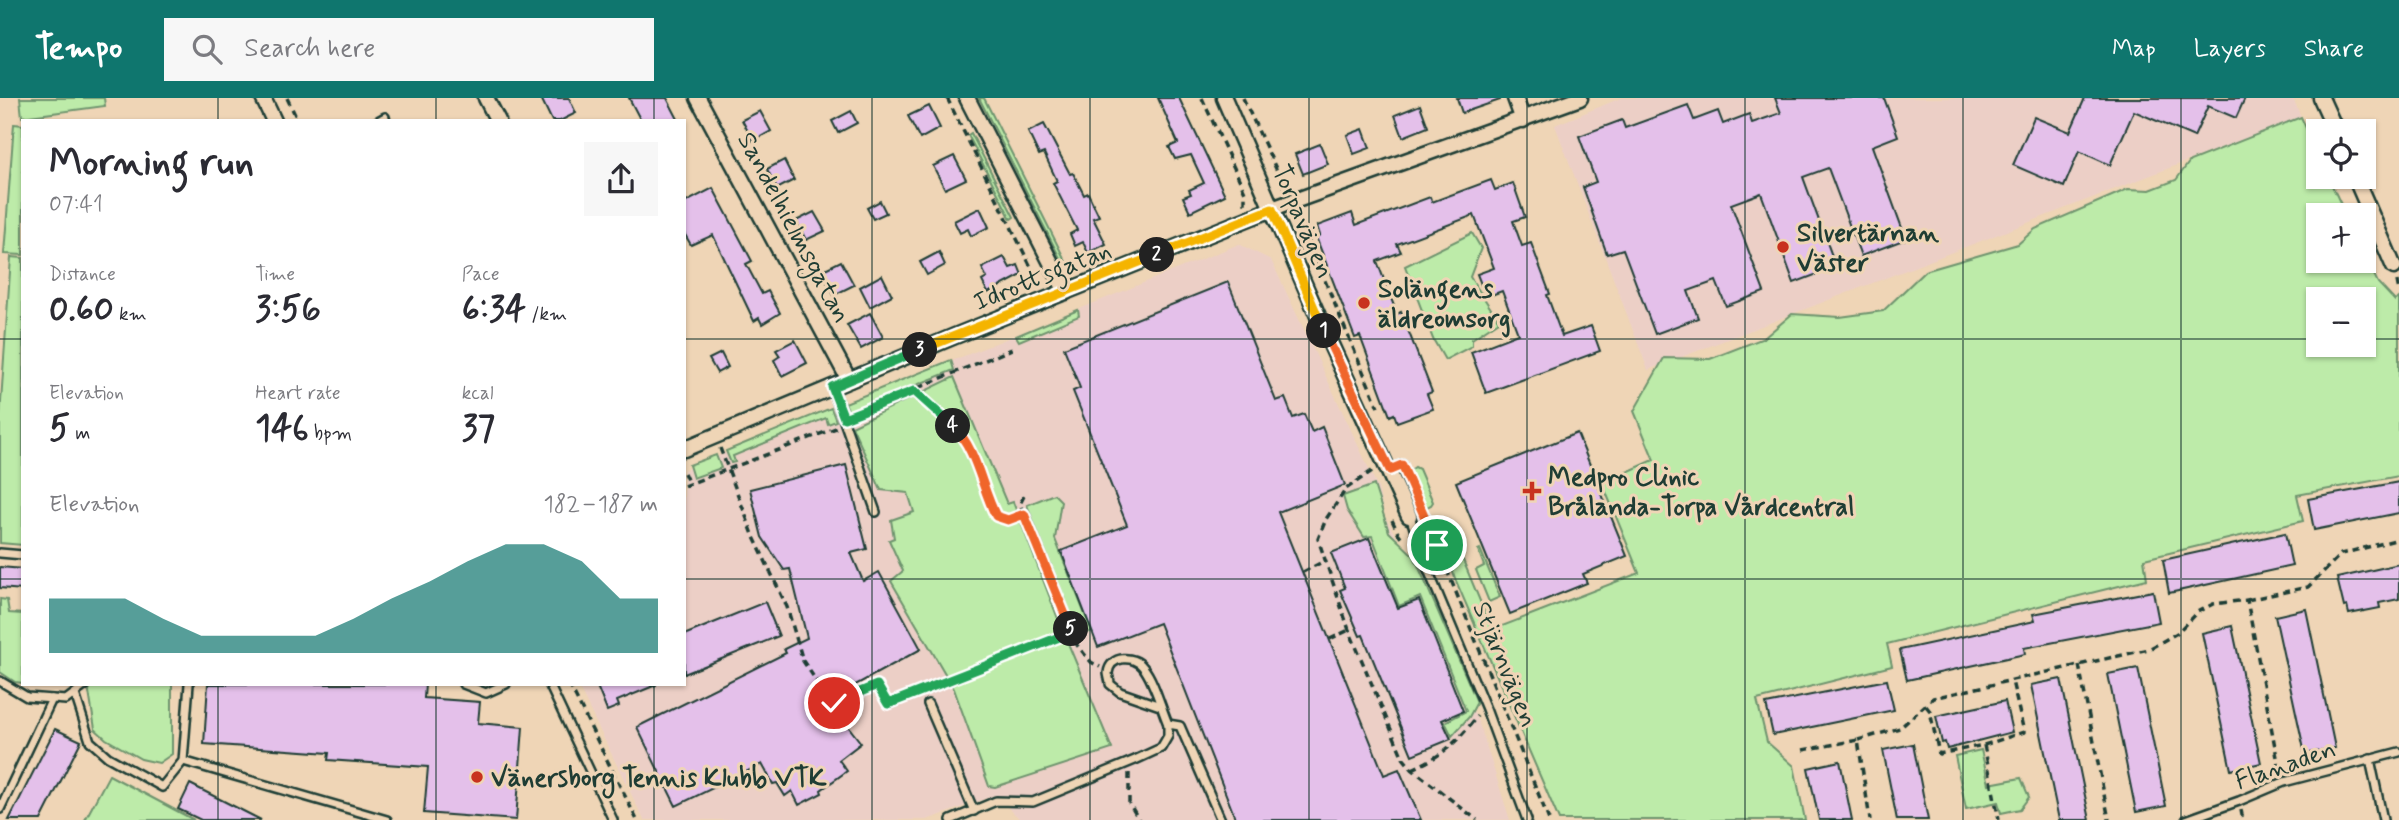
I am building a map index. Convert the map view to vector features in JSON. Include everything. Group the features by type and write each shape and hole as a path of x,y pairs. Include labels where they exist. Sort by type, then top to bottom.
{"street":[{"path":"262,98 273,119"},
{"path":"486,98 497,119"},
{"name":"Sandelhielmsgatan","path":"698,98 849,380"},
{"path":"967,98 1066,292"},
{"name":"Torpavägen","path":"1224,98 1321,323 1389,468 1416,513"},
{"path":"1515,98 1523,120"},
{"name":"Idrottsgatan","path":"686,448 1272,209 1580,98"},
{"path":"2321,98 2331,119"},
{"path":"2360,189 2394,267"}],"lane":[{"path":"832,387 876,512"},
{"path":"1416,513 1426,565 1486,709 1527,820"},
{"path":"0,553 21,555"},
{"path":"951,820 996,802 1033,802 1161,748 1168,736 1168,724 1143,666 1133,659 1124,658 1112,663 1108,671 1111,684 1120,692 1160,706"},
{"path":"0,681 27,697 66,700 85,686"},
{"path":"75,694 90,741 108,757 162,787 183,761 189,686"},
{"path":"468,686 486,693 502,686"},
{"path":"551,686 612,820"},
{"path":"0,809 52,699"},
{"path":"928,704 974,811"},
{"path":"1168,724 1180,726 1221,820"},
{"name":"Flanaden","path":"2186,820 2284,782 2399,752"},
{"path":"2370,759 2383,820"},
{"path":"183,761 387,820"}],"path":[{"path":"287,98 297,119"},
{"path":"947,98 1034,273 1031,296"},
{"path":"1202,98 1245,191 1245,204"},
{"path":"1243,98 1292,202 1381,415"},
{"path":"687,485 836,428 844,418 1012,349"},
{"path":"914,391 962,436 996,516 1008,520 1024,514"},
{"path":"720,448 754,537 787,607 803,661 830,701 840,701 877,685 888,704 1072,632"},
{"path":"1389,468 1346,489 1326,519 1318,539 1349,630 1403,758 1412,769 1477,820"},
{"path":"1024,496 1020,504 1077,645 1091,663 1108,671"},
{"name":"Stjärnvägen","path":"1416,513 1428,522 1549,820"},
{"path":"1803,750 1857,740 1900,728 1933,698 2149,649 2177,634 2197,612 2213,604 2308,587 2341,554 2399,540"},
{"path":"1303,572 1326,560"},
{"path":"2247,600 2279,772 2284,782"},
{"path":"1330,639 1349,630"},
{"path":"2079,665 2109,820"},
{"path":"1925,706 1930,711 1939,754 1984,745 2024,732 2012,681"},
{"path":"570,686 637,820"},
{"path":"1412,769 1430,762 1452,747 1486,709"},
{"path":"1857,740 1870,820"},
{"path":"1984,745 1999,820"},
{"path":"1126,764 1130,777 1129,803 1139,820"}],"shaded area":[{"name":"Silvertärnan Väster","path":"1621,98 2293,98 2301,117 1648,370 1555,125"},
{"path":"1239,244 1271,260 1315,353 1378,488 1384,515 1420,579 1482,732 1510,820 1021,820 995,795 927,820 644,820 578,686 686,686 686,469"}],"green space":[{"path":"20,98 104,98 105,106 22,117"},
{"path":"979,98 984,98 1067,264 1064,266"},
{"path":"2301,117 2306,128 2306,189 2334,189 2340,203 2306,203 2306,273 2373,273 2378,283 2395,301 2399,298 2399,476 2297,495 2303,521 2144,559 2147,579 1887,644 1892,666 1757,700 1767,742 1794,766 1805,820 1559,820 1456,581 1443,537 1447,534 1453,536 1492,630 1639,573 1601,480 1618,476 1654,460 1634,411 1664,358 1710,359 1764,338 1792,314 1840,317 1883,311 1925,271 2018,244 2035,229 2128,189 2150,190 2176,180 2190,161"},
{"path":"14,124 21,125 21,255 4,254"},
{"path":"971,133 1014,217 1011,219 968,135"},
{"path":"1472,233 1481,248 1470,277 1499,321 1472,339 1472,346 1445,360 1433,339 1405,266"},
{"path":"11,257 21,258 21,545 0,543 0,416"},
{"path":"1078,310 1079,316 1019,341 1016,336"},
{"path":"951,360 954,370 849,412 845,403"},
{"path":"954,377 1007,504 1013,502 1112,749 995,787 989,786 954,689 891,581 903,571 889,540 894,538 891,520 914,512 908,493 881,490 852,426"},
{"path":"831,408 836,421 828,424 826,418 733,456 735,462 731,463 726,451"},
{"path":"716,455 721,468 693,478 689,465"},
{"path":"1415,467 1419,469 1433,502 1425,508 1409,471"},
{"path":"1374,485 1389,532 1414,556 1477,702 1469,717 1452,736 1445,722 1466,711 1420,597 1399,606 1372,536 1364,537 1347,510 1343,496"},
{"path":"1054,494 1061,501 1055,539 1088,622 1111,624 1079,636 1027,505"},
{"path":"1480,549 1500,597 1489,602 1476,570 1484,566 1478,550"},
{"path":"0,599 7,600 9,613 21,614 21,683 0,672"},
{"path":"90,686 172,686 172,754 159,763 141,759 106,739 95,729"},
{"path":"1981,750 1989,784 2021,778 2029,797 2020,809 2001,813 1998,802 1966,809 1955,756"},
{"path":"109,775 194,820 85,820"}],"building":[{"path":"541,98 569,98 576,113 564,119 551,119"},
{"path":"629,98 667,98 678,119 640,119"},
{"path":"1158,98 1179,98 1225,195 1190,212 1183,197 1191,194 1189,190 1204,183 1191,155 1175,159 1169,147 1178,143"},
{"path":"1457,98 1500,98 1500,100 1462,113"},
{"path":"1775,98 1884,98 1898,136 1872,146 1906,239 1861,256 1828,168 1803,177 1836,267 1794,283 1761,193 1731,204 1764,292 1726,306 1716,281 1688,291 1698,318 1655,334 1623,249 1607,254 1583,187 1596,182 1579,136 1622,120 1625,128 1688,105 1694,120 1718,111 1723,124 1749,114 1752,123 1781,113"},
{"path":"2085,98 2245,98 2236,118 2208,106 2194,137 2134,111 2110,165 2079,151 2064,187 2013,165 2034,117 2070,132"},
{"path":"1420,105 1428,127 1403,137 1395,115"},
{"path":"929,106 940,128 920,139 908,116"},
{"path":"760,111 771,131 753,141 742,120"},
{"path":"851,111 857,123 838,133 832,121"},
{"path":"1044,124 1070,174 1073,173 1084,195 1088,193 1099,216 1093,218 1106,244 1088,253 1083,242 1075,246 1070,234 1077,230 1053,183 1057,181 1044,153 1039,155 1028,132"},
{"path":"1363,129 1370,148 1354,154 1347,135"},
{"path":"1320,144 1328,164 1303,174 1295,154"},
{"path":"954,156 966,179 945,189 933,166"},
{"path":"784,160 794,180 777,189 767,169"},
{"name":"Solängens äldreomsorg","path":"1491,180 1495,190 1513,183 1525,217 1513,221 1522,246 1531,243 1562,336 1591,326 1600,351 1486,393 1471,352 1518,334 1502,291 1486,297 1477,274 1494,268 1474,215 1397,244 1401,252 1377,261 1397,314 1401,312 1432,392 1427,394 1433,409 1397,422 1394,414 1390,416 1360,336 1355,338 1316,237 1320,235 1317,226 1352,213 1356,225 1430,197 1432,202"},
{"path":"713,188 752,261 746,264 762,294 768,291 780,313 762,324 759,318 754,321 713,235 691,245 686,236 686,202"},
{"path":"880,201 886,213 873,219 867,208"},
{"path":"980,208 989,227 971,236 968,229 960,233 954,221"},
{"path":"814,212 825,231 806,240 796,221"},
{"path":"939,252 945,265 927,275 920,262"},
{"path":"1004,257 1010,268 1018,265 1022,275 988,293 982,281 987,278 982,268"},
{"path":"841,261 854,285 834,295 821,271"},
{"path":"882,275 892,295 870,307 860,287"},
{"path":"1228,282 1276,401 1285,398 1293,418 1304,414 1312,432 1322,427 1345,485 1278,512 1384,775 1399,769 1421,820 1236,820 1159,623 1098,647 1061,551 1127,525 1073,391 1080,388 1064,348"},
{"path":"870,313 883,337 861,349 847,325"},
{"path":"795,340 807,363 782,376 774,360 780,356 776,350"},
{"path":"721,353 728,367 717,373 709,359"},
{"path":"1577,433 1627,556 1583,574 1587,583 1510,614 1456,482"},
{"path":"846,465 867,549 851,553 863,581 879,572 921,649 828,700 861,743 839,760 847,771 821,790 822,793 799,805 792,791 785,796 777,783 773,784 762,764 676,806 637,727 786,653 784,649 807,638 790,569 784,570 762,537 750,489"},
{"path":"2399,482 2399,513 2314,530 2308,499"},
{"path":"2285,533 2292,566 2169,593 2163,560"},
{"path":"1369,538 1398,608 1419,600 1463,711 1442,720 1451,739 1412,755 1363,635 1360,636 1340,590 1345,588 1331,553"},
{"path":"2399,564 2399,599 2379,603 2380,608 2349,614 2347,606 2344,607 2337,578"},
{"path":"0,567 21,569 21,590 0,588"},
{"path":"2153,591 2159,622 2024,648 2025,654 1907,680 1900,650 2035,621 2033,614"},
{"path":"765,602 779,636 686,673 686,634"},
{"path":"2306,609 2335,748 2305,754 2275,616"},
{"path":"2232,626 2261,763 2231,770 2202,633"},
{"path":"2138,668 2166,806 2136,812 2108,674"},
{"path":"2061,679 2090,820 2059,820 2031,685"},
{"path":"1887,680 1894,710 1773,735 1766,704"},
{"path":"208,686 425,686 424,698 480,702 478,723 523,727 516,820 424,813 428,767 328,760 329,753 204,744"},
{"path":"597,686 654,686 617,701 619,706 607,711"},
{"path":"2005,701 2012,732 1947,749 1945,742 1942,743 1936,716"},
{"path":"55,729 81,741 41,820 9,820"},
{"path":"1913,744 1928,820 1897,820 1883,750"},
{"path":"1840,761 1852,820 1819,820 1808,768"},
{"path":"190,784 261,820 201,820 178,809"}],"place":[{"name":"Silvertärnan Väster","path":"1783,247"},
{"name":"Solängens äldreomsorg","path":"1364,303"},
{"name":"Medpro Clinic Brålanda-Torpa Vårdcentral","path":"1532,491"},
{"name":"Vänersborg Tennis Klubb VTK","path":"477,777"}],"route":[{"path":"834,703 877,685 888,704 1072,632 1024,514 1008,520 996,516 970,451 955,428 914,391 844,418 832,387 1272,209 1321,323 1390,470 1402,465 1437,545"}]}
